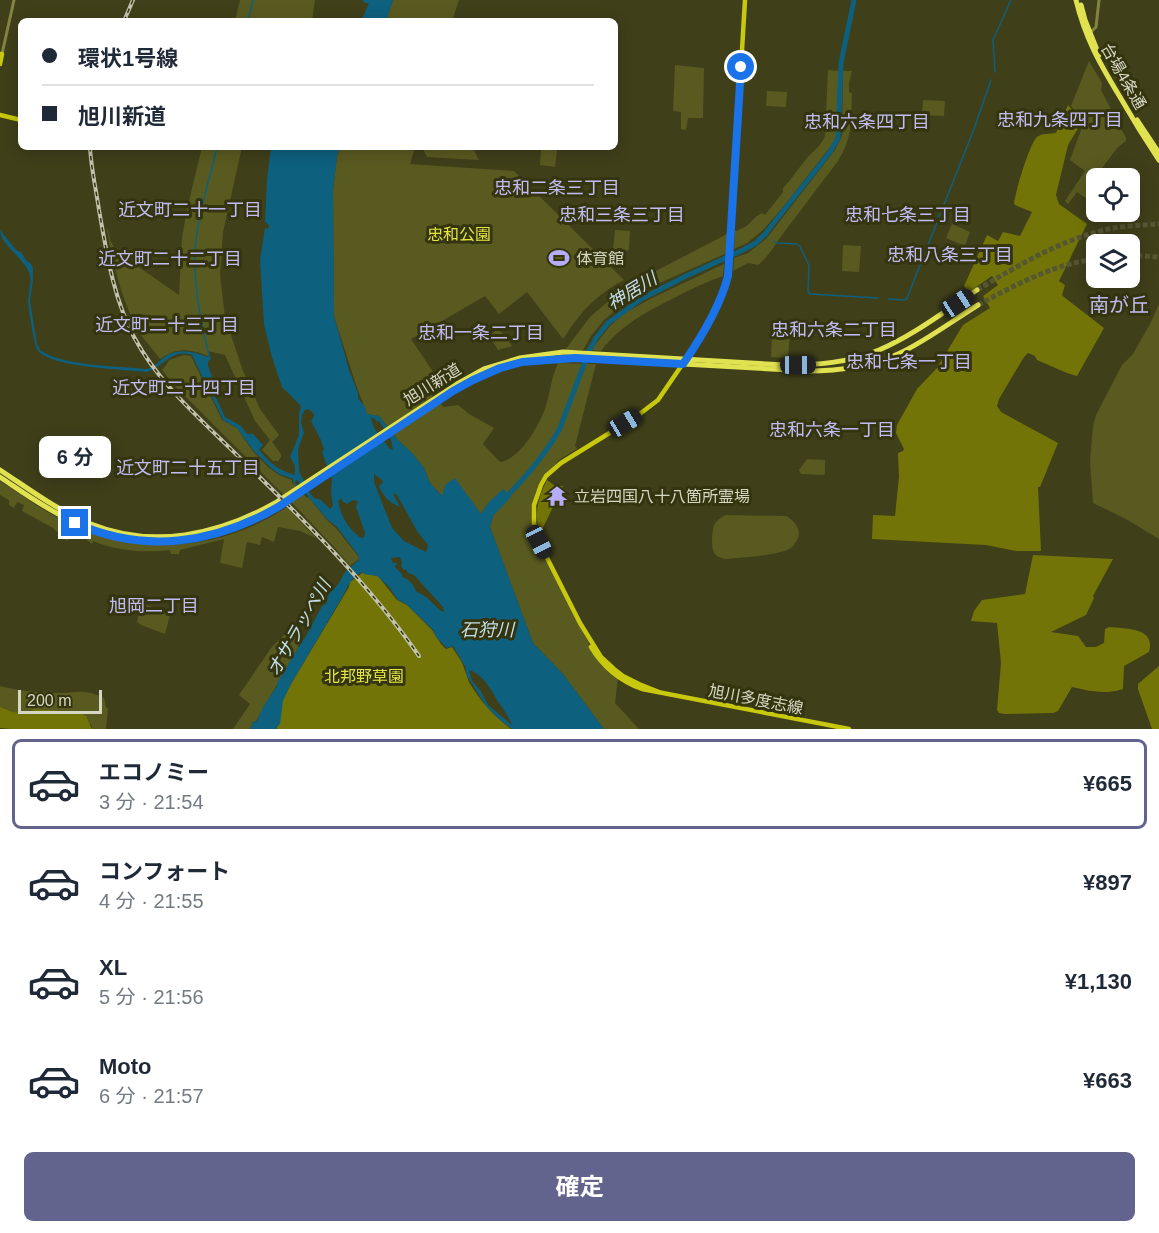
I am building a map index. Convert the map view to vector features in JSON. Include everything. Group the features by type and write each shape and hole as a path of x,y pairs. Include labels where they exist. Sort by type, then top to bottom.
{"highway":[{"name":"台場4条通","path":"1078,0 1101,66 1159,160"},
{"name":"台場4条通","path":"1088,33 1104,64 1159,153"},
{"name":"旭川新道","path":"0,477 64,518 86,528 139,541 159,542 199,538 249,523 470,376 499,363 542,354 784,365 832,363 878,351 901,340 977,290"},
{"name":"旭川新道","path":"684,361 807,371 865,365 885,359 914,345 978,305"},
{"name":"旭川新道","path":"0,470 72,516 113,531 139,536 184,536 214,530 277,505"}],"main road":[{"name":"旭川多度志線","path":"745,0 729,267 719,304 658,400 637,416 561,463 546,476 536,495 533,513 536,533 595,654 618,677 635,687 652,692 849,729"},
{"path":"0,64 1,54"},
{"path":"0,115 18,119"}],"street":[{"path":"1,54 14,0"},
{"path":"1088,33 1096,27 1099,0"}],"green space":[{"path":"240,0 315,0 312,18 236,18"},
{"path":"393,0 459,0 453,18 387,18"},
{"path":"1089,61 1102,83 1101,90 1126,141 1117,148 1102,168 1086,168 1086,198 1077,192 1068,204 1065,201 1085,171 1070,160 1084,122 1071,106"},
{"path":"675,65 704,68 703,118 688,118 686,130 681,129 681,112 673,111"},
{"path":"828,70 839,71 834,142 763,230 747,243 734,249 735,231 762,213 765,215 783,192 783,188 823,140"},
{"path":"843,71 852,71 849,92 852,93 850,128 843,152 765,258 758,265 748,263 733,271 734,258 748,253 766,239 835,150 842,136"},
{"path":"767,91 787,92 786,107 766,106"},
{"path":"923,100 945,101 944,116 922,115"},
{"path":"1068,105 1082,122 1068,145 1056,195 1059,204 1087,224 1059,281 1065,285 1062,295 1104,328 1077,376 1037,360 1035,356 1028,353 999,399 997,406 1001,412 1058,443 1040,487 1038,487 1041,551 1016,551 986,545 872,539 873,515 895,516 899,477 898,453 904,449 896,433 897,425 917,389 937,368 963,325 990,308 983,296 998,285 992,276 969,292 964,286 987,235 998,241 1003,232 1020,236 1032,212 1014,203 1027,158 1037,137 1056,133"},
{"path":"201,150 241,150 223,232 220,275 225,317 243,371 260,409 279,435 272,442 281,454 278,461 273,461 262,450 270,440 255,421 225,355 208,351 208,356 184,350 172,352 160,359 137,329 126,305 107,230 117,252 179,295 182,237"},
{"name":"忠和公園","path":"339,150 414,150 410,164 514,171 624,280 590,304 563,339 527,292 499,314 485,296 411,339 438,379 427,387 432,396 444,407 458,405 494,428 483,444 500,462 507,460 521,449 533,433 545,409 558,363 596,364 575,446 577,449 559,460 546,476 534,505 536,533 590,645 618,677 615,703 639,729 604,729 563,674 533,643 490,527 493,516 510,496 488,503 481,514 442,496 430,483 424,468 379,416 367,414 334,316 333,190"},
{"path":"474,150 479,160 427,157 424,151"},
{"path":"541,150 557,150 555,167 540,165"},
{"path":"952,224 970,232 965,246 946,238"},
{"path":"615,230 630,231 627,251 615,252 613,250"},
{"path":"727,234 727,253 637,293 604,320 583,350 565,350 590,317 625,287"},
{"path":"843,245 861,246 859,272 842,271"},
{"path":"724,264 723,276 693,288 645,314 617,333 601,351 591,350 610,326 625,313"},
{"path":"1159,304 1159,539 1093,503 1090,461 1096,415 1122,365 1133,354"},
{"path":"499,329 512,346 498,350 489,335"},
{"path":"772,331 790,332 788,358 771,357"},
{"path":"184,355 191,356 222,420 237,428 252,450 268,467 292,480 336,528 359,559 350,566 301,512 174,385 162,370 169,360"},
{"path":"807,459 825,460 825,474 801,474 799,470"},
{"path":"547,480 555,486 563,486 540,534 537,520 538,507"},
{"path":"0,481 63,520 91,532 120,540 148,544 205,541 233,534 287,507 316,538 300,531 278,527 274,542 262,537 260,545 247,542 242,568 220,563 224,539 180,550 179,554 171,554 170,550 121,549 93,541 92,544 76,531 67,541 53,528 22,511 24,505 17,502 14,508 9,505 9,500 0,495"},
{"path":"726,515 786,516 795,524 799,535 792,547 787,550 760,556 721,558 714,553 713,532 716,522"},
{"path":"1033,555 1113,559 1093,596 1086,615 1051,632 1078,636 1086,647 1096,647 1104,643 1105,629 1109,627 1131,629 1148,638 1149,652 1124,666 1123,689 1103,692 1072,687 1058,711 1053,713 999,713 997,710 1001,663 997,623 971,621 974,611 982,600 1025,594"},
{"name":"北邦野草園","path":"362,573 378,576 397,600 407,605 432,630 446,649 452,647 462,662 469,682 478,696 511,729 277,729 276,707 350,582"},
{"path":"141,604 171,611 165,634 137,622"},
{"path":"292,627 297,635 298,648 256,721 250,729 233,729 250,704 239,695 271,648"},
{"path":"1159,666 1159,729 1152,729 1138,684"},
{"path":"0,686 39,692 84,692 104,698 108,709 106,729 92,729 92,726 79,712 35,709 26,713 13,712 0,707"},
{"path":"0,707 13,712 26,713 35,709 79,712 86,716 92,729 0,728"}],"water":[{"path":"362,0 393,0 387,18 362,18 369,3"},
{"name":"石狩川","path":"271,150 339,150 333,190 334,316 358,398 367,414 379,416 397,439 412,453 424,468 430,483 442,496 445,485 455,478 481,514 488,503 503,489 511,497 493,516 490,527 533,643 563,674 604,729 512,729 486,706 467,676 465,666 453,646 447,648 436,637 433,630 406,604 398,600 377,576 362,572 349,584 291,684 283,701 280,724 275,729 250,729 253,722 257,721 322,606 326,604 329,594 345,572 359,560 358,555 337,527 309,498 298,481 296,480 295,483 298,485 296,486 293,479 271,468 253,450 237,428 223,420 192,355 173,356 147,372 65,363 40,353 35,345 28,302 30,275 4,241 0,230 33,268 30,301 40,350 49,355 76,362 146,369 153,367 167,355 173,353 190,352 208,357 209,355 211,358 208,366 212,376 211,387 225,417 241,426 247,434 253,434 263,445 259,450 271,462 295,475 295,466 290,457 299,435 301,406 282,387 264,325 260,260 265,228 268,229 269,225 265,222","holes":["309,409 314,414 311,421 324,449 322,452 332,479 333,506 330,509 309,492 299,471 298,449 304,433 301,422 305,410","371,417 379,421 391,440 393,450 378,434","374,474 382,480 379,486 385,496 400,507 394,493 397,495 417,531 428,545 426,552 404,541 392,528 374,482","341,498 347,504 353,500 358,501 356,507 365,533 364,537 361,538 356,534 343,517 338,501","400,557 404,570 414,575 443,607 444,612 402,577 395,567 397,563 393,563 391,558","469,670 479,675 487,684 512,725 488,705 472,681"]}],"waterway":[{"path":"249,18 253,0"},
{"name":"神居川","path":"505,498 535,465 560,428 589,351 608,323 641,299 756,243 830,152 838,138 841,63 854,0"},
{"path":"995,72 993,40 1011,0"},
{"path":"888,299 905,300 907,298 991,80"},
{"path":"209,355 199,305 195,255 200,214 216,150"},
{"path":"774,241 800,246 809,266 808,291 810,294 878,298"}],"tunnel":[{"path":"977,290 1025,262 1073,240 1108,229 1159,224"},
{"path":"1140,256 1159,257"},
{"path":"978,305 1050,270 1086,261"}],"railway":[{"path":"125,18 133,0"},
{"path":"90,150 105,243 121,306 134,337 156,372 358,578 419,656"}],"place":[{"name":"体育館","path":"559,258"},
{"name":"立岩四国八十八箇所霊場","path":"557,496"}],"district":[{"name":"忠和九条四丁目","path":"1060,120"},
{"name":"忠和六条四丁目","path":"867,122"},
{"name":"忠和二条三丁目","path":"557,188"},
{"name":"近文町二十一丁目","path":"190,210"},
{"name":"忠和三条三丁目","path":"622,215"},
{"name":"忠和七条三丁目","path":"908,215"},
{"name":"忠和八条三丁目","path":"950,255"},
{"name":"近文町二十二丁目","path":"170,259"},
{"name":"南が丘","path":"1119,305"},
{"name":"近文町二十三丁目","path":"167,325"},
{"name":"忠和六条二丁目","path":"834,330"},
{"name":"忠和一条二丁目","path":"481,333"},
{"name":"忠和七条一丁目","path":"909,362"},
{"name":"近文町二十四丁目","path":"184,388"},
{"name":"忠和六条一丁目","path":"832,430"},
{"name":"近文町二十五丁目","path":"188,468"},
{"name":"旭岡二丁目","path":"154,606"}],"route":[{"path":"75,523 107,534 139,541 177,541 216,534 249,523 278,507 453,391 500,368 522,362 575,358 683,364 714,314 728,276 741,67"}],"water label":[{"name":"オサラッペ川","path":"299,628"}]}
